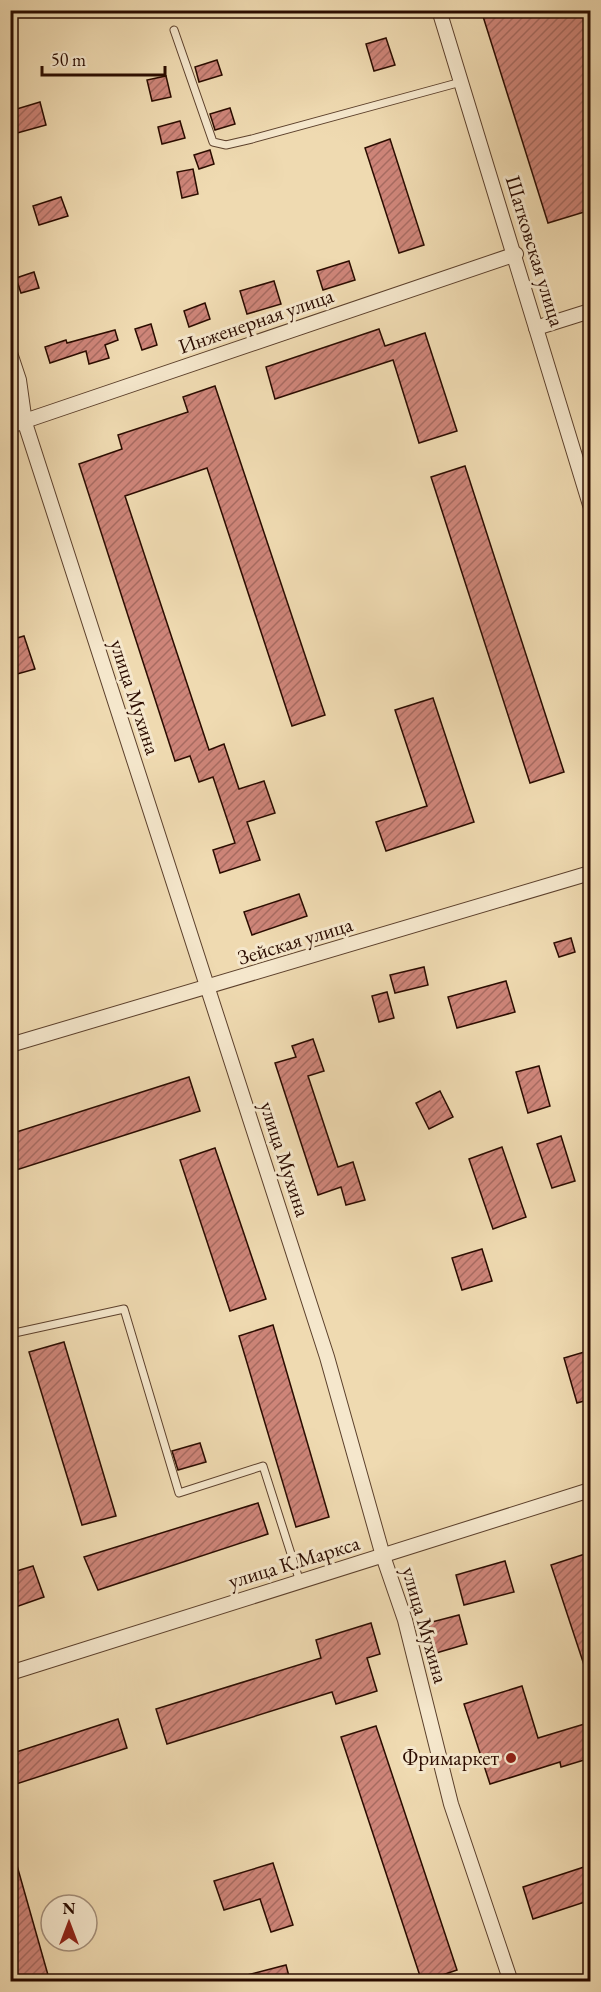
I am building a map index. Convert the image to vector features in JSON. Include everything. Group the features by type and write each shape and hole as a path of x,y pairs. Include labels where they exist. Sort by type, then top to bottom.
{"street":[{"name":"Шатковская улица","path":"439,10 516,254 536,328 591,505"},
{"name":"Инженерная улица","path":"10,426 25,423 516,254"},
{"path":"536,328 591,311"},
{"name":"улица Мухина","path":"10,353 19,380 25,423 327,1357 383,1556 405,1620 451,1804 511,1982"},
{"name":"Зейская улица","path":"10,1045 207,989 591,873"},
{"name":"улица К.Маркса","path":"10,1673 591,1490"}],"lane":[{"path":"174,30 213,142 220,144 226,145 252,139 462,82"},
{"path":"10,1334 124,1309 178,1493 263,1466 300,1581"}],"building":[{"path":"481,10 591,10 591,210 548,223"},
{"path":"386,38 395,65 374,71 366,44"},
{"path":"217,60 222,75 199,82 195,67"},
{"path":"166,76 171,97 152,101 147,80"},
{"path":"40,102 46,125 10,135 10,111"},
{"path":"230,108 235,124 215,130 210,114"},
{"path":"180,121 185,138 162,144 158,127"},
{"path":"390,139 424,245 399,253 365,148"},
{"path":"210,150 214,164 199,169 194,155"},
{"path":"193,169 198,194 182,198 177,172"},
{"path":"61,197 68,216 39,225 33,206"},
{"path":"349,261 355,280 323,290 317,271"},
{"path":"34,272 39,288 21,293 16,278"},
{"path":"274,281 281,304 247,314 240,291"},
{"path":"205,303 210,319 189,327 184,311"},
{"path":"151,324 157,345 142,350 135,329"},
{"path":"379,329 385,346 425,333 457,431 419,443 393,360 275,399 266,367"},
{"path":"115,330 118,340 105,345 109,358 89,364 86,351 50,363 45,347 66,340 67,343"},
{"path":"215,386 325,715 292,726 207,468 125,496 209,750 224,744 239,789 264,781 275,813 247,822 260,860 220,873 213,850 235,843 213,777 199,782 190,756 175,761 79,464 122,449 118,435 188,412 183,397"},
{"path":"465,466 564,772 530,783 431,477"},
{"path":"24,636 35,669 10,676 10,640"},
{"path":"433,698 474,822 386,851 376,822 427,806 395,710"},
{"path":"299,894 307,916 252,935 244,912"},
{"path":"571,938 575,952 559,957 554,943"},
{"path":"424,967 428,985 395,993 390,975"},
{"path":"506,981 515,1012 457,1028 448,997"},
{"path":"387,992 394,1018 379,1022 372,996"},
{"path":"313,1039 324,1071 308,1076 338,1167 353,1162 365,1200 346,1205 341,1187 318,1195 275,1063 296,1057 292,1046"},
{"path":"539,1066 550,1106 528,1113 516,1072"},
{"path":"189,1077 200,1111 10,1172 10,1134"},
{"path":"440,1091 453,1117 429,1129 416,1103"},
{"path":"561,1136 575,1181 552,1188 537,1144"},
{"path":"502,1147 526,1217 493,1229 469,1159"},
{"path":"215,1148 266,1299 230,1311 180,1160"},
{"path":"482,1249 492,1281 462,1290 452,1258"},
{"path":"273,1325 329,1517 296,1527 239,1336"},
{"path":"64,1342 116,1516 82,1525 29,1352"},
{"path":"591,1350 591,1399 577,1403 564,1358"},
{"path":"200,1443 206,1462 178,1470 172,1451"},
{"path":"258,1503 268,1534 98,1590 84,1557"},
{"path":"591,1552 591,1677 588,1677 551,1565"},
{"path":"505,1561 514,1592 464,1605 456,1575"},
{"path":"33,1566 44,1597 10,1609 10,1573"},
{"path":"459,1615 467,1644 436,1653 428,1623"},
{"path":"371,1623 380,1654 367,1658 377,1691 336,1704 332,1692 167,1744 156,1709 321,1658 316,1640"},
{"path":"522,1686 538,1738 591,1722 591,1758 561,1767 560,1762 490,1784 464,1704"},
{"path":"118,1719 127,1748 10,1786 10,1754"},
{"path":"376,1726 457,1970 422,1982 341,1737"},
{"path":"14,1855 39,1943 39,1953 42,1953 50,1982 20,1982 14,1962 10,1963 10,1856"},
{"path":"273,1863 293,1925 271,1932 260,1899 224,1910 214,1881"},
{"path":"584,1867 591,1887 591,1900 533,1919 523,1887"},
{"path":"286,1965 290,1980 240,1982 239,1977"}],"place":[{"name":"Фримаркет","path":"511,1758"}]}
